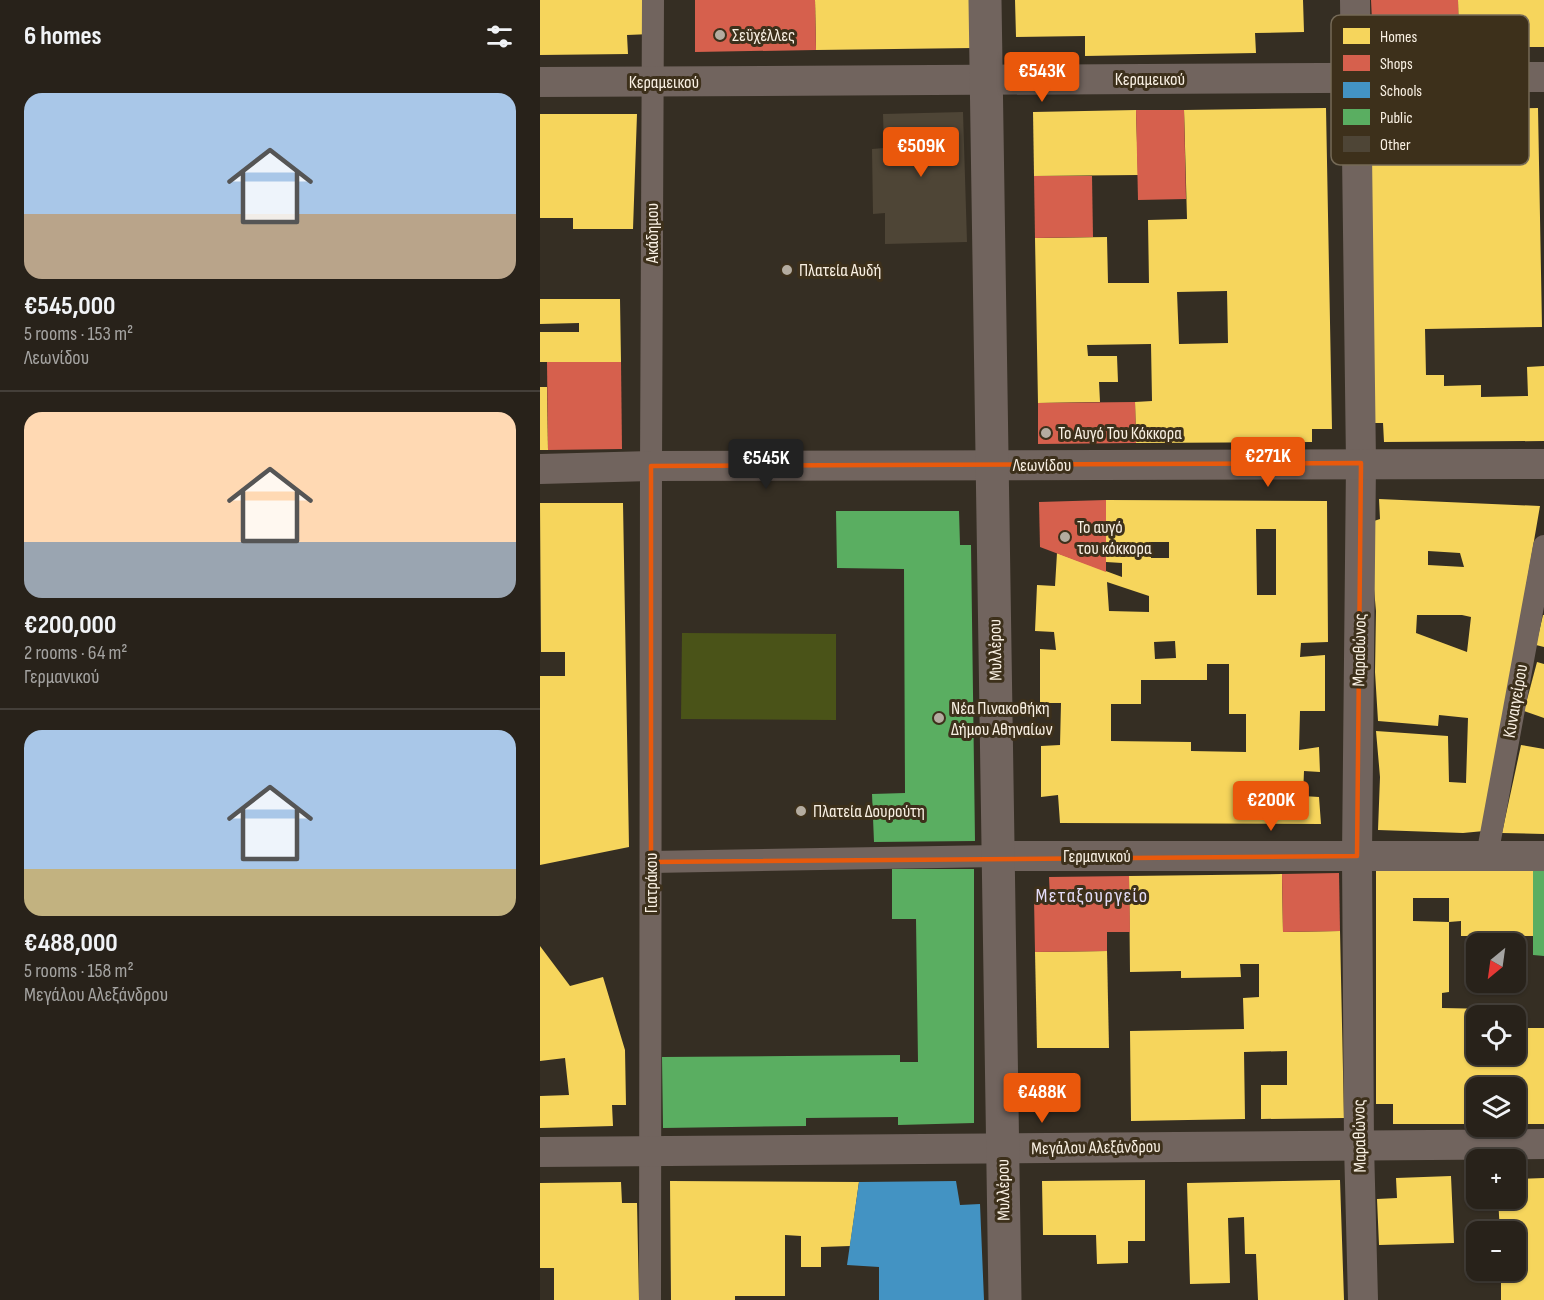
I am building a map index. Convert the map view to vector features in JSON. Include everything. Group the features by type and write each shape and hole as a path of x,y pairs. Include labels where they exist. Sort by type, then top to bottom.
{"street":[{"name":"Ακάδημου","path":"651,466 653,0"},
{"name":"Μυλλέρου","path":"985,0 1005,1300"},
{"name":"Μαραθώνος","path":"1354,0 1354,15"},
{"name":"Κεραμεικού","path":"1529,76 1544,76"},
{"name":"Κεραμεικού","path":"540,82 1331,78"},
{"name":"Μαραθώνος","path":"1357,165 1361,464 1357,856 1359,1145 1363,1300"},
{"name":"Λεωνίδου","path":"540,469 651,466 1544,464"},
{"name":"Γιατράκου","path":"650,1300 651,466"},
{"name":"Κυναιγείρου","path":"1487,856 1544,546"},
{"name":"Γερμανικού","path":"651,862 998,856 1544,856"},
{"name":"Μεγάλου Αλεξάνδρου","path":"540,1152 1544,1144"}],"highlighted area":[{"path":"1361,463 1357,856 651,862 651,466"}],"green space":[{"path":"682,633 836,634 836,720 681,719"}],"building: Homes":[{"path":"540,0 651,0 651,34 627,35 628,54 540,55"},
{"path":"815,0 971,0 973,48 816,50"},
{"path":"1015,0 1303,0 1304,32 1255,33 1256,53 1085,56 1085,36 1016,37"},
{"path":"1458,0 1544,0 1544,47 1529,47 1529,15 1458,15"},
{"path":"1326,108 1332,429 1312,429 1312,442 1136,443 1135,402 1152,401 1151,344 1087,345 1088,356 1117,356 1118,382 1099,382 1100,402 1038,403 1035,238 1107,237 1108,283 1149,283 1148,220 1187,219 1184,110","holes":["1227,291 1228,343 1179,344 1177,292"]},
{"path":"1529,108 1538,108 1542,327 1425,329 1426,375 1444,375 1444,386 1481,385 1481,397 1528,396 1527,367 1544,366 1544,441 1384,442 1383,423 1371,423 1365,165 1529,165"},
{"path":"1136,110 1138,175 1034,176 1033,112"},
{"path":"540,114 637,114 633,229 573,229 573,218 540,218"},
{"path":"540,299 620,299 621,362 540,362 540,332 579,332 579,323 540,324"},
{"path":"540,387 547,387 548,450 540,450"},
{"path":"1379,499 1540,506 1484,831 1463,833 1378,830 1380,777 1376,731 1448,736 1449,782 1466,783 1468,718 1439,715 1438,726 1378,721 1375,672 1376,611 1368,523 1380,519","holes":["1428,551 1460,553 1464,567 1428,565","1417,615 1471,617 1467,652 1416,633"]},
{"path":"1106,500 1327,501 1328,642 1301,643 1300,657 1325,655 1325,711 1300,711 1299,750 1319,747 1320,772 1304,771 1303,796 1319,797 1321,824 1060,823 1058,795 1041,797 1041,746 1060,745 1061,703 1040,703 1040,649 1056,650 1054,632 1035,631 1037,585 1055,586 1057,553 1122,577 1122,563 1106,562","holes":["1256,529 1276,529 1276,595 1257,595","1151,542 1169,542 1169,558 1151,558","1107,582 1149,596 1149,612 1109,611","1175,641 1176,658 1155,659 1154,642","1207,664 1229,664 1229,714 1246,714 1246,752 1191,751 1191,742 1111,741 1111,704 1141,704 1141,680 1207,680"]},
{"path":"540,503 623,503 629,847 540,865 540,676 565,676 565,652 541,652"},
{"path":"1544,615 1544,647 1536,645"},
{"path":"1537,662 1544,664 1544,718 1524,711"},
{"path":"1521,745 1544,749 1544,834 1502,833"},
{"path":"1376,870 1533,871 1533,936 1526,936 1526,933 1466,933 1466,936 1461,936 1461,921 1449,922 1449,992 1442,993 1442,1008 1466,1008 1466,1065 1526,1065 1526,1028 1544,1028 1544,1124 1526,1124 1526,1077 1466,1077 1466,1124 1393,1124 1393,1104 1376,1104","holes":["1413,898 1449,898 1449,922 1413,921"]},
{"path":"1282,874 1283,932 1340,931 1344,1118 1261,1119 1261,1085 1287,1085 1287,1051 1244,1052 1245,1119 1131,1121 1130,1031 1244,1029 1243,998 1259,997 1259,964 1240,964 1241,977 1181,978 1181,971 1130,972 1129,876"},
{"path":"540,946 570,986 603,977 625,1050 626,1105 612,1105 613,1126 540,1128 540,1096 569,1095 565,1058 540,1061"},
{"path":"1107,951 1109,1048 1037,1048 1035,952"},
{"path":"1451,1176 1454,1243 1379,1245 1377,1199 1397,1198 1396,1178"},
{"path":"1544,1178 1544,1300 1501,1300 1501,1281 1526,1281 1526,1221 1499,1221 1499,1209 1526,1209 1526,1179"},
{"path":"1145,1180 1145,1241 1128,1241 1128,1263 1097,1264 1096,1235 1043,1235 1042,1181"},
{"path":"1340,1180 1344,1300 1258,1300 1256,1254 1245,1254 1244,1217 1228,1218 1230,1283 1190,1284 1187,1183"},
{"path":"670,1181 859,1182 850,1246 821,1247 821,1267 801,1267 801,1236 785,1235 785,1296 735,1296 735,1300 671,1300"},
{"path":"621,1182 622,1203 637,1203 639,1300 554,1300 554,1268 540,1268 540,1183"}],"building: Shops":[{"path":"695,0 815,0 816,50 695,52"},
{"path":"1371,0 1458,0 1458,15 1372,15"},
{"path":"1136,110 1184,110 1186,199 1138,200"},
{"path":"1034,176 1092,176 1093,237 1035,238"},
{"path":"547,362 621,362 622,449 548,450"},
{"path":"1135,402 1136,443 1038,444 1038,403"},
{"path":"1106,500 1106,572 1040,547 1039,502"},
{"path":"1339,873 1340,931 1283,932 1282,874"},
{"path":"1129,876 1130,932 1107,932 1107,951 1035,952 1034,899 1050,899 1049,877"}],"building: Schools":[{"path":"956,1181 960,1205 980,1204 984,1300 879,1300 879,1267 847,1265 859,1182"}],"building: Public":[{"path":"836,511 959,511 960,545 971,545 975,841 874,842 872,794 905,793 904,569 837,568"},
{"path":"892,869 974,869 974,1123 898,1125 898,1117 806,1118 806,1126 663,1128 662,1057 900,1055 900,1062 918,1062 916,919 892,919"},
{"path":"1533,871 1544,871 1544,956 1533,955"}],"building: Other":[{"path":"963,112 967,242 885,244 885,213 873,214 872,149 884,148 883,114"}],"place":[{"name":"Σεϋχέλλες","path":"720,35"},
{"name":"Πλατεία Αυδή","path":"787,270"},
{"name":"Το Αυγό Του Κόκκορα","path":"1046,433"},
{"name":"Το αυγό του κόκκορα","path":"1065,537"},
{"name":"Νέα Πινακοθήκη Δήμου Αθηναίων","path":"939,718"},
{"name":"Πλατεία Δουρούτη","path":"801,811"}],"district":[{"name":"Μεταξουργείο","path":"1092,895"}]}
